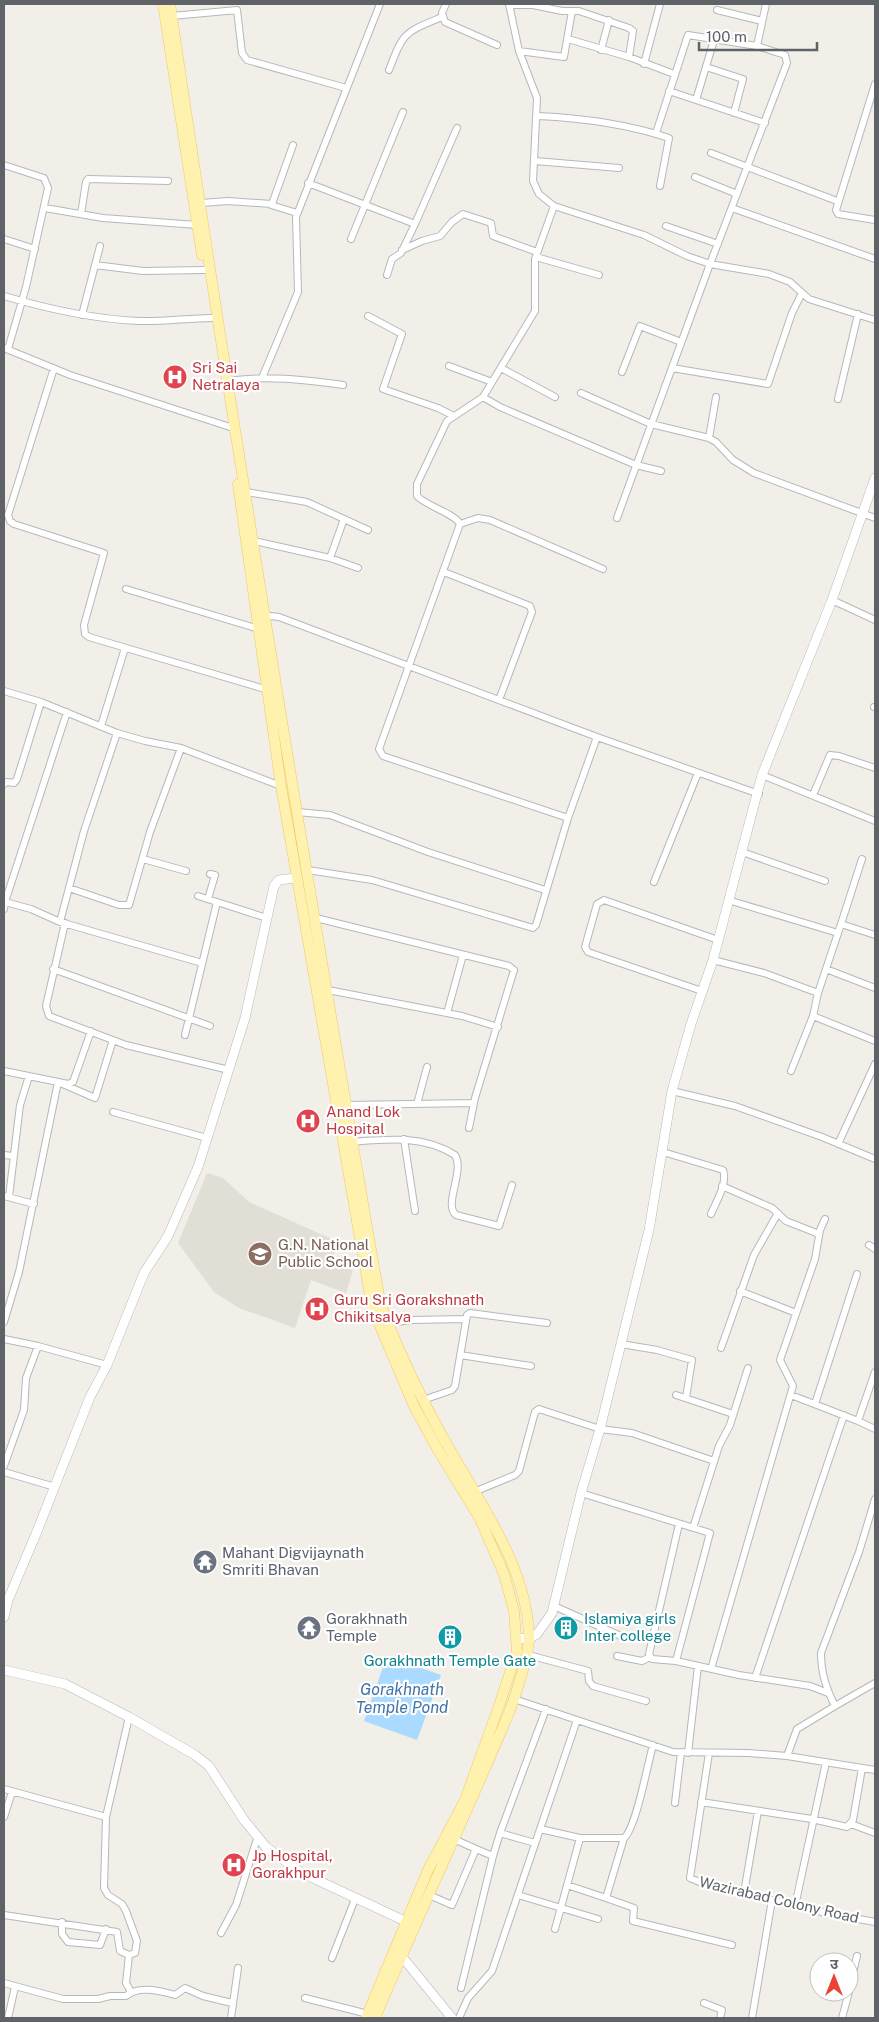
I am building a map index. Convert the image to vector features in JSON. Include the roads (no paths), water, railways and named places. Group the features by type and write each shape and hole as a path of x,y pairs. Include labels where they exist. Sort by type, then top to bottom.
{"main road":[{"path":"163,4 230,427 308,870 380,1302 423,1400 499,1534 510,1560 525,1609 529,1639 514,1699 456,1840 398,1952 370,2017"},
{"path":"170,4 254,541 262,615 260,629 281,786 374,1313 414,1406 480,1519 504,1574 514,1611 517,1651 500,1704 464,1800 428,1870 407,1922 398,1952"}],"street":[{"path":"262,378 298,292 295,223 297,212 380,4"},
{"path":"446,4 442,17 444,22 497,45"},
{"path":"629,57 633,31 609,20 586,12 509,4 519,51 537,98 538,116 533,181 535,188 554,206 644,236 687,256 710,264 769,274 790,282 809,299 875,320"},
{"path":"644,64 660,4"},
{"path":"757,46 766,4"},
{"path":"172,16 237,10 242,52 247,60 346,88"},
{"path":"717,10 762,21"},
{"path":"519,51 563,57 566,54 572,11"},
{"path":"389,70 401,40 408,31 442,17"},
{"path":"601,50 609,20"},
{"path":"617,518 710,264 765,123 787,59 785,55 757,46 688,35 656,133"},
{"path":"568,39 629,57 674,74"},
{"path":"696,100 714,40"},
{"path":"706,67 743,79 734,113"},
{"path":"875,84 837,201 836,210 838,214 875,220"},
{"path":"669,91 765,123"},
{"path":"351,239 403,112"},
{"path":"538,116 591,120 656,133 670,139 660,186"},
{"path":"402,250 457,128"},
{"path":"270,205 293,145"},
{"path":"712,153 837,201"},
{"path":"535,160 619,168"},
{"path":"4,165 44,178 48,188 45,208 22,301 6,348 54,368 230,427"},
{"path":"695,177 737,194"},
{"path":"81,214 88,179 168,181"},
{"path":"308,183 415,224"},
{"path":"201,204 237,202 270,205 297,212"},
{"path":"554,206 537,254 537,305 483,397 447,422 417,484 417,496 424,502 457,518 460,524 444,572 379,744 383,756 568,818"},
{"path":"45,208 103,218 197,225"},
{"path":"732,208 875,260"},
{"path":"387,275 392,259 402,250 422,240 440,236 452,222 463,214 491,223 493,236 537,254 599,275"},
{"path":"666,226 718,244"},
{"path":"4,239 35,249"},
{"path":"82,315 100,246"},
{"path":"95,266 143,270 204,270"},
{"path":"672,368 768,384 792,312 802,294"},
{"path":"4,296 82,315 141,321 212,318"},
{"path":"838,399 858,314"},
{"path":"368,316 402,334 383,389 438,408 454,416"},
{"path":"622,372 640,326 681,342"},
{"path":"449,366 492,382"},
{"path":"54,368 8,515 10,521 14,524 103,551 104,556 84,631 89,637 268,690"},
{"path":"501,368 555,397"},
{"path":"228,381 262,378 343,385"},
{"path":"581,392 651,424 709,438 716,442 733,460 754,473 875,518"},
{"path":"709,438 716,396"},
{"path":"483,397 500,407 636,465 660,471"},
{"path":"516,1638 529,1639 537,1634 552,1613 581,1493 600,1430 649,1230 672,1091 713,960 728,900 759,794 762,775 832,600 864,514 875,478"},
{"path":"246,492 307,502 368,530"},
{"path":"330,558 344,518"},
{"path":"460,524 478,518 490,520 602,569"},
{"path":"254,541 330,558 358,568"},
{"path":"444,572 530,606 532,612 499,700"},
{"path":"126,590 260,629"},
{"path":"832,600 875,620"},
{"path":"262,615 279,617 597,737 759,794"},
{"path":"101,726 125,648"},
{"path":"4,691 41,702 118,733 145,741 181,748 281,786"},
{"path":"4,784 7,782 14,783 17,779 41,702"},
{"path":"67,712 5,906 31,909 62,923 202,963"},
{"path":"118,733 84,831 69,888 46,1006 49,1016 140,1049 229,1070"},
{"path":"308,870 372,880 529,928 536,925 568,818 597,737"},
{"path":"69,888 119,905 130,905 150,832 181,748"},
{"path":"813,795 830,756 839,756 875,768"},
{"path":"654,882 698,773"},
{"path":"762,775 875,821"},
{"path":"297,812 330,815 428,852 545,890"},
{"path":"742,852 825,882"},
{"path":"143,859 186,871"},
{"path":"791,1071 813,1016 818,993 862,859"},
{"path":"208,899 215,875 210,874"},
{"path":"4,1617 8,1600 90,1397 107,1365 144,1273 168,1236 198,1167 245,1018 276,882 296,878"},
{"path":"198,896 267,918"},
{"path":"702,992 588,952 585,947 596,904 604,900 718,940"},
{"path":"728,900 838,934"},
{"path":"185,1035 217,902"},
{"path":"316,918 509,966 514,970 474,1103 469,1128"},
{"path":"841,924 875,935"},
{"path":"447,1014 463,955"},
{"path":"713,960 764,973 818,993"},
{"path":"53,969 189,1020 210,1026"},
{"path":"826,969 875,988"},
{"path":"328,990 447,1014 498,1027"},
{"path":"813,1016 875,1041"},
{"path":"4,1071 58,1082 73,1082 91,1031"},
{"path":"58,1082 95,1098 113,1040"},
{"path":"838,1144 875,1064"},
{"path":"417,1104 427,1066"},
{"path":"29,1076 20,1105 6,1197 34,1204"},
{"path":"4,1322 17,1284 58,1082"},
{"path":"672,1091 735,1106 838,1144 875,1160"},
{"path":"346,1105 474,1103"},
{"path":"113,1112 207,1138"},
{"path":"352,1142 404,1139 424,1143 455,1155 458,1166 451,1207 456,1215 499,1226 512,1185"},
{"path":"404,1139 415,1211"},
{"path":"663,1152 720,1168 725,1173 711,1214"},
{"path":"4,1155 13,1156"},
{"path":"722,1186 772,1208 786,1221 819,1234"},
{"path":"722,1348 740,1291 754,1255 778,1213"},
{"path":"711,1669 791,1395 792,1380 782,1367 780,1360 815,1259 819,1234 825,1219"},
{"path":"869,1245 875,1250"},
{"path":"815,1404 857,1274"},
{"path":"740,1291 796,1313"},
{"path":"423,1400 452,1390 457,1379 464,1319 470,1313 547,1323"},
{"path":"388,1323 412,1320 464,1319"},
{"path":"4,1339 38,1346 107,1365"},
{"path":"621,1344 658,1350 692,1360 686,1398"},
{"path":"4,1466 24,1410 26,1378 38,1346"},
{"path":"460,1355 531,1366"},
{"path":"693,1528 714,1461 734,1414 748,1368"},
{"path":"858,1421 875,1372"},
{"path":"676,1395 734,1414"},
{"path":"791,1395 875,1429"},
{"path":"474,1492 515,1475 519,1471 535,1412 539,1409 600,1430 632,1434 714,1461"},
{"path":"755,1678 844,1415"},
{"path":"4,1472 55,1487"},
{"path":"581,1493 707,1532 709,1537 676,1662"},
{"path":"835,1706 828,1692 822,1668 822,1653 859,1552 875,1499"},
{"path":"650,1657 663,1589 679,1524"},
{"path":"554,1606 625,1638"},
{"path":"525,1654 588,1671 589,1681 593,1686 646,1701"},
{"path":"618,1656 642,1661 650,1657 755,1678 810,1686 828,1692"},
{"path":"675,1802 685,1752 698,1666"},
{"path":"4,1670 65,1684 129,1716 209,1766 258,1839 300,1872 407,1922"},
{"path":"787,1756 797,1729 875,1683"},
{"path":"514,1699 653,1745 685,1752 787,1756 875,1770"},
{"path":"461,1988 500,1833 546,1709"},
{"path":"4,1915 62,1922 116,1932 120,1951 128,1955 135,1953 137,1941 126,1911 122,1904 108,1895 104,1888 106,1817 129,1716"},
{"path":"459,2018 468,1998 492,1972 577,1720"},
{"path":"606,1898 624,1838 628,1836 635,1815 653,1745"},
{"name":"Wazirabad Colony Road","path":"709,1753 690,1878 795,1906 875,1922"},
{"path":"795,1906 812,1819 826,1762"},
{"path":"701,1802 812,1819 847,1827 854,1820 862,1768"},
{"path":"4,1789 106,1817"},
{"path":"4,1817 12,1792"},
{"path":"744,1893 758,1811"},
{"path":"851,1824 875,1832"},
{"path":"540,1830 580,1838 624,1838"},
{"path":"500,1833 535,1843"},
{"path":"555,1930 580,1838"},
{"path":"221,1933 236,1905 258,1839"},
{"path":"456,1840 493,1856"},
{"path":"428,1895 452,1905 476,1850"},
{"path":"567,1885 634,1908 633,1921 732,1945"},
{"path":"518,1895 598,1919"},
{"path":"332,1958 355,1899"},
{"path":"752,2018 772,1900"},
{"path":"62,1922 62,1934 68,1942 79,1945 100,1945 106,1930"},
{"path":"398,1952 452,2018"},
{"path":"128,1955 126,1983 131,1992"},
{"path":"231,2018 238,1968"},
{"path":"4,1983 64,1999 98,1999 110,1996 126,1996 131,1992 143,1990 175,1995 184,1988 203,1996 232,2003"},
{"path":"8,2018 15,1987"},
{"path":"305,1998 370,2017"},
{"path":"842,2018 846,2002"},
{"path":"704,2003 722,2010 720,2018"}],"water":[{"name":"Gorakhnath Temple Pond","path":"387,1656 441,1675 417,1740 364,1721"}],"place":[{"name":"Sri Sai Netralaya","path":"175,377"},
{"name":"Anand Lok Hospital","path":"308,1121"},
{"name":"G.N. National Public School","path":"260,1254"},
{"name":"Guru Sri Gorakshnath Chikitsalya","path":"317,1309"},
{"name":"Mahant Digvijaynath Smriti Bhavan","path":"205,1562"},
{"name":"Gorakhnath Temple","path":"309,1628"},
{"name":"Islamiya girls Inter college","path":"566,1628"},
{"name":"Gorakhnath Temple Gate","path":"450,1637"},
{"name":"Jp Hospital, Gorakhpur","path":"234,1865"}]}
